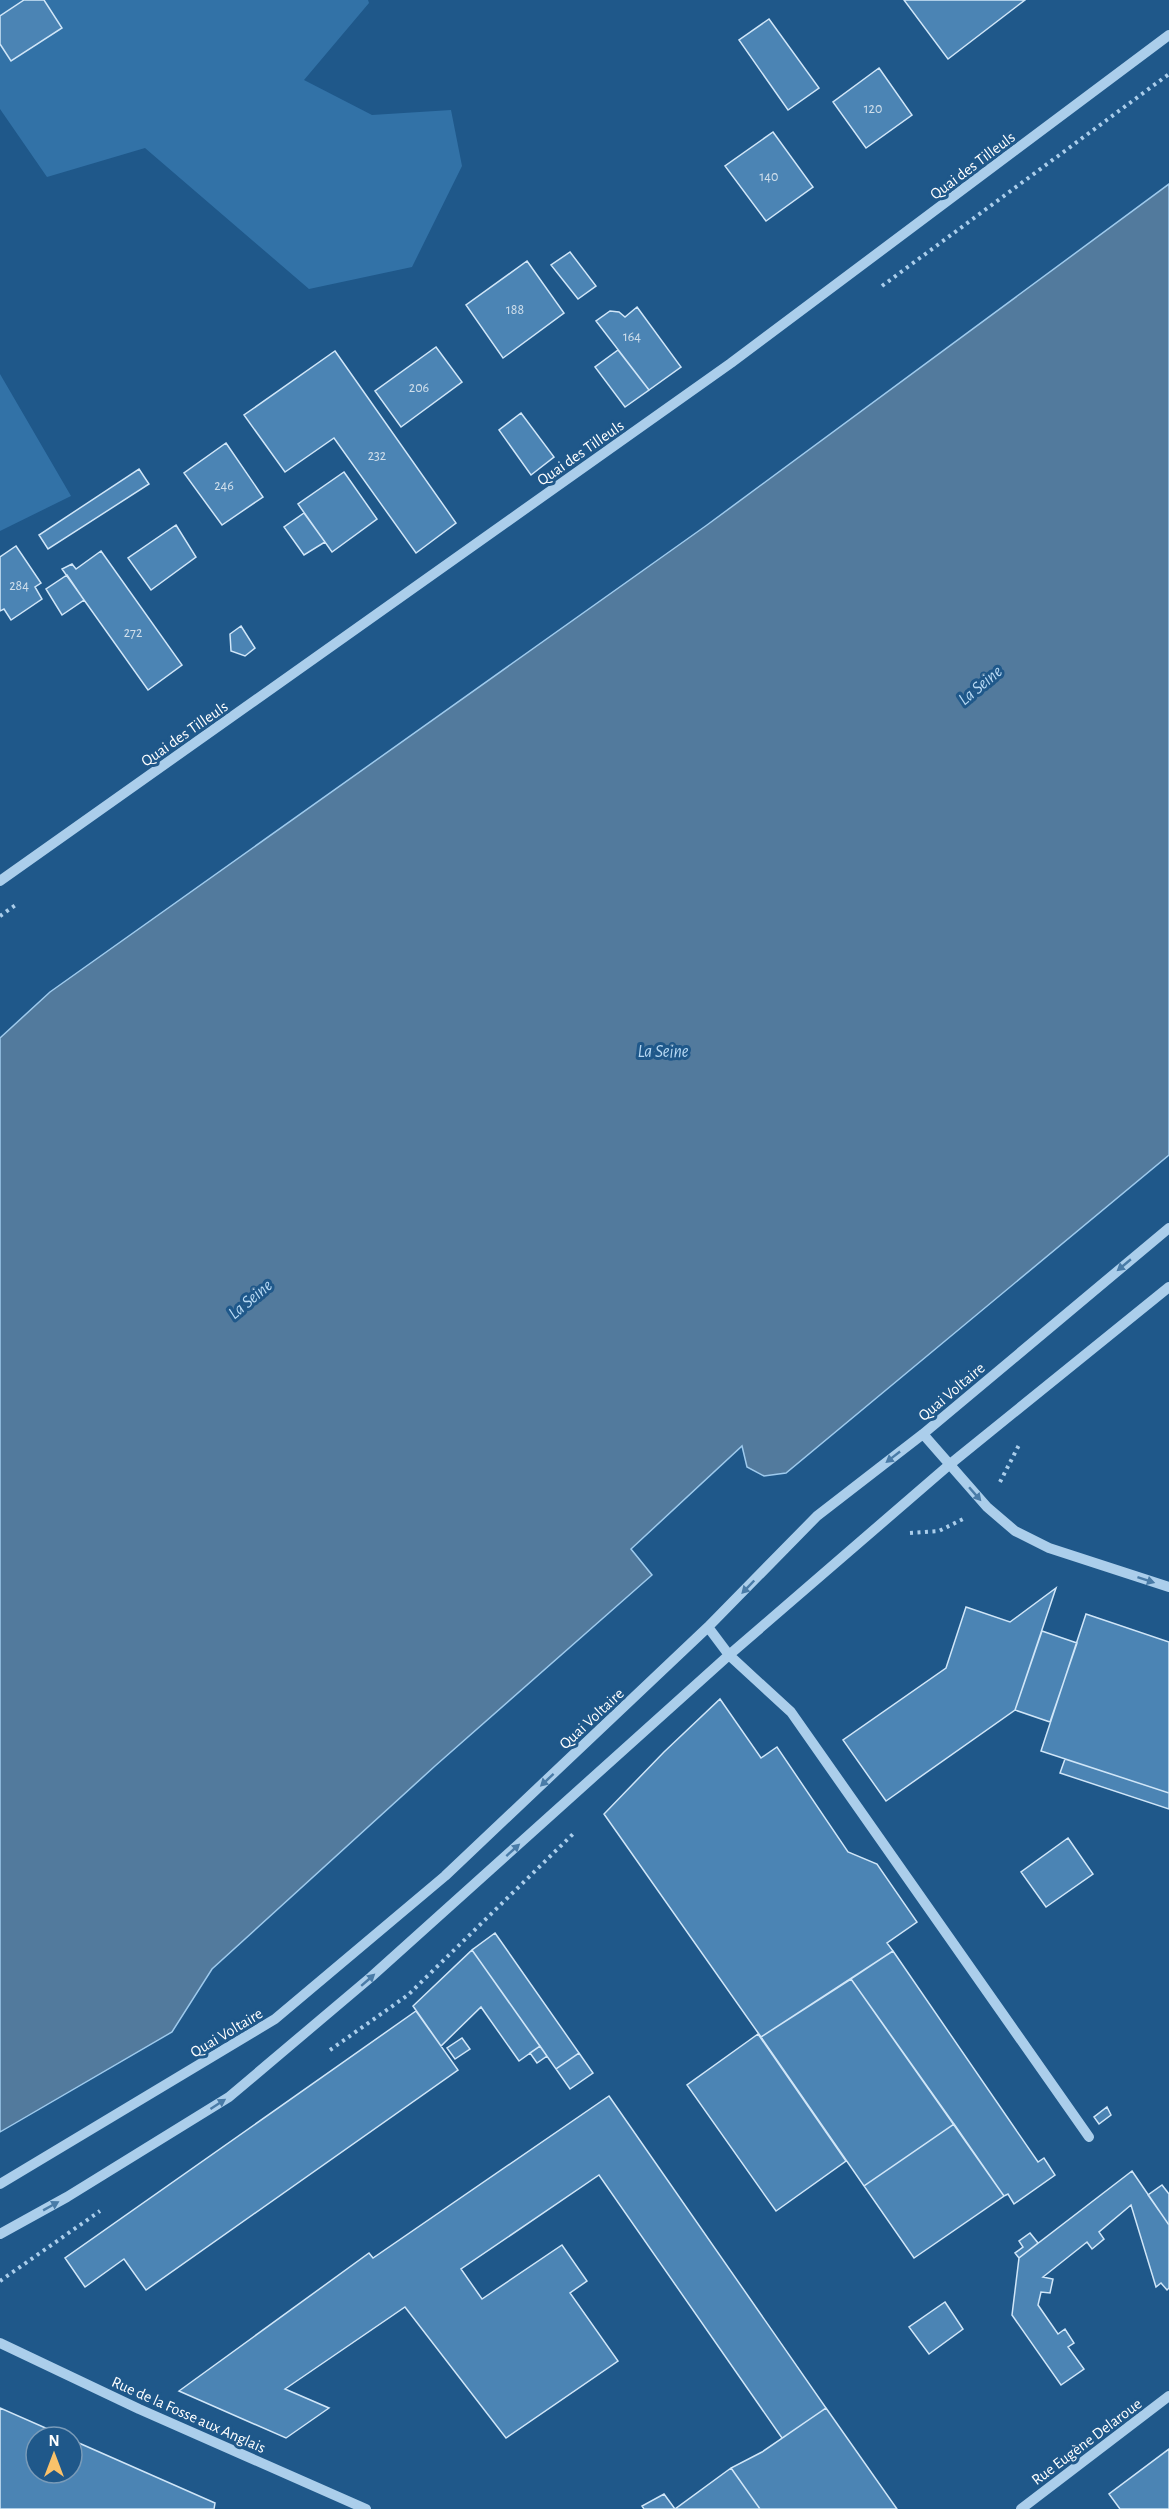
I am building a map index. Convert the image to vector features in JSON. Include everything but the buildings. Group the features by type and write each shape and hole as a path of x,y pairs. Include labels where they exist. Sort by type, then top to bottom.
{"street":[{"name":"Quai des Tilleuls","path":"0,881 731,363 1169,35"},
{"name":"Quai Voltaire","path":"0,2184 275,2019 445,1876 708,1627 817,1516 922,1434 1169,1228"},
{"path":"0,2234 77,2191 229,2097 380,1970 729,1655 949,1465 1169,1287"},
{"path":"922,1434 987,1507 1016,1531 1049,1548 1169,1587"},
{"path":"708,1627 729,1655 791,1712 1089,2137"},
{"name":"Rue de la Fosse aux Anglais","path":"0,2343 139,2409 366,2509"},
{"name":"Rue Eugène Delaroue","path":"1021,2509 1169,2396"}],"shaded area":[{"path":"0,0 368,0 369,3 304,80 372,115 451,110 462,166 412,267 309,289 145,148 47,177 0,109"},
{"path":"0,374 71,496 0,531"}],"water":[{"name":"La Seine","path":"1169,184 1169,1155 786,1473 764,1476 747,1467 742,1446 631,1549 652,1575 435,1766 212,1969 172,2032 0,2132 0,1038 50,992 707,525"}]}
